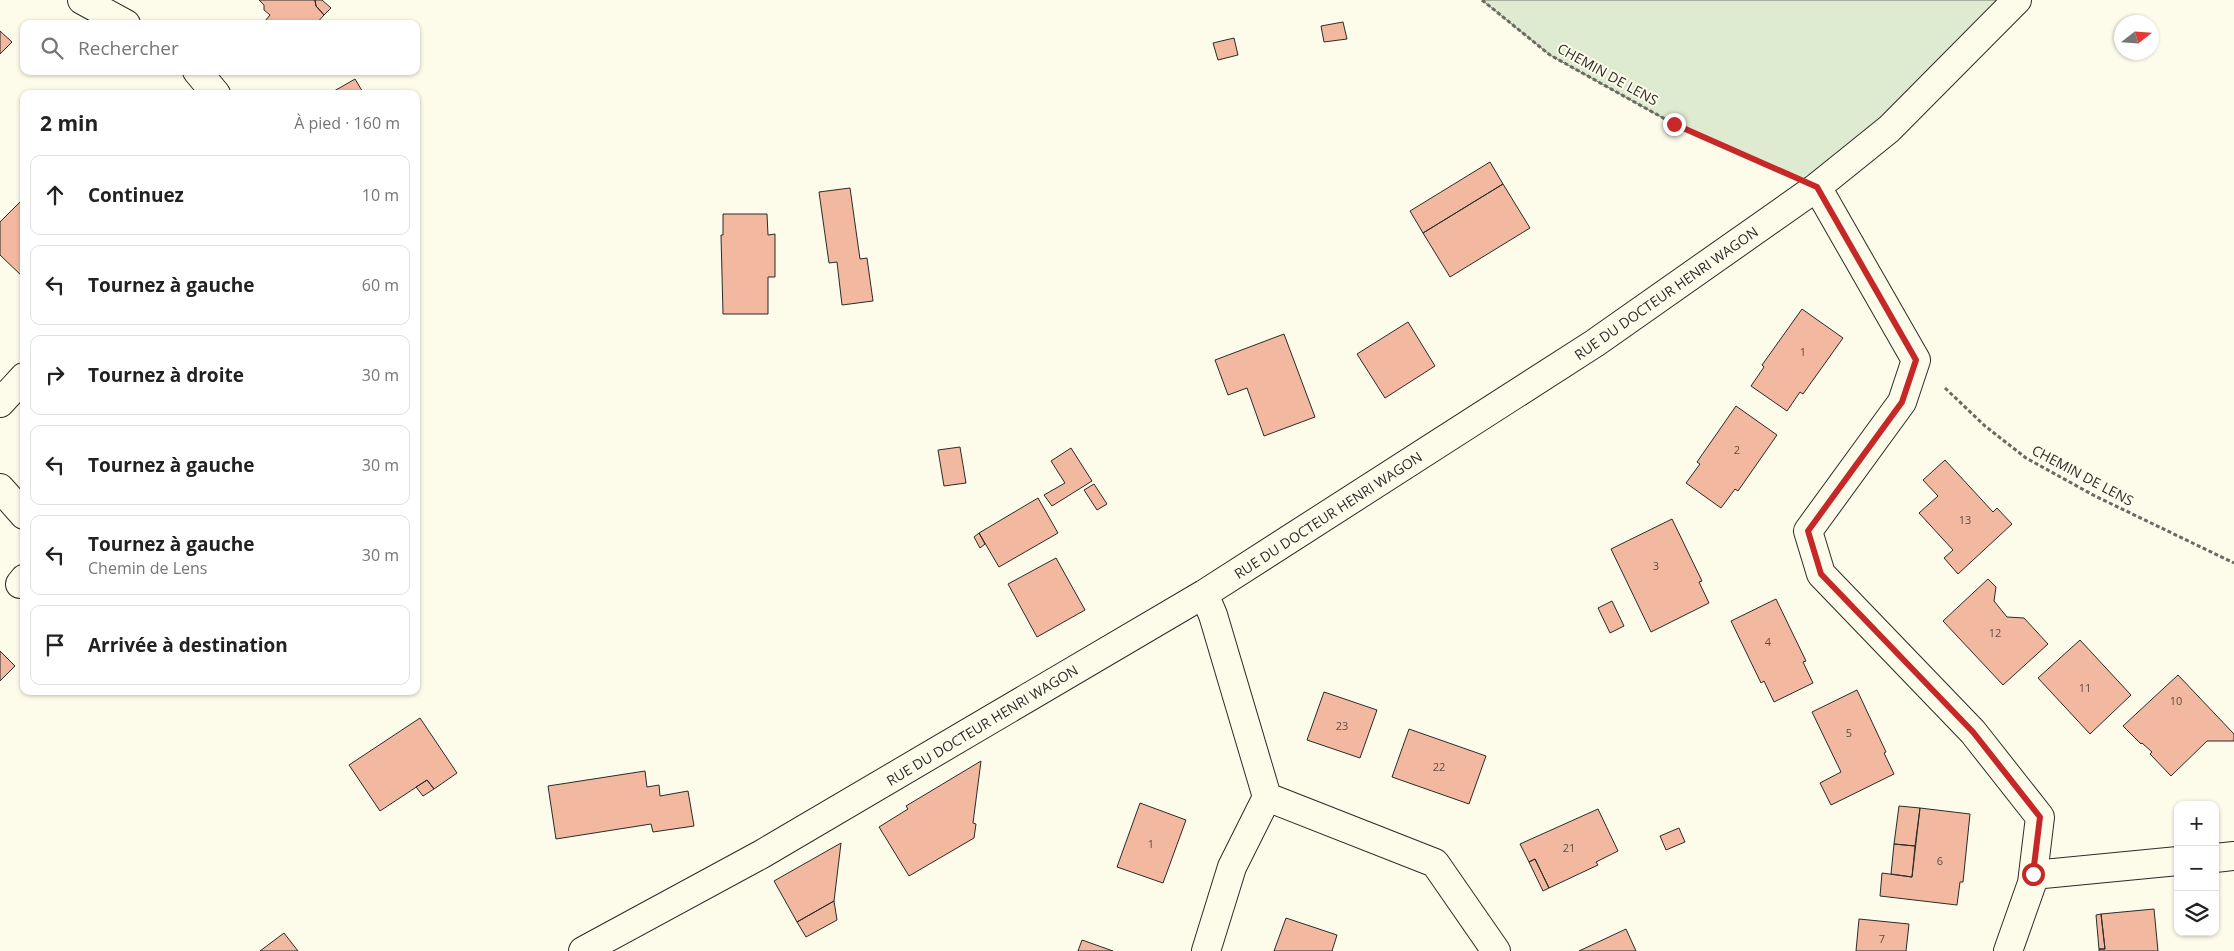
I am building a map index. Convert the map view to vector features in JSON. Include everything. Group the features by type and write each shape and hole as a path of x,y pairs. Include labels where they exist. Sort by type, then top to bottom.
{"street":[{"path":"82,0 119,20"},
{"name":"RUE DU DOCTEUR HENRI WAGON","path":"583,951 788,839 1204,594 1595,344 1817,187 1889,129 2017,0"},
{"path":"200,75 213,90"},
{"path":"1817,187 1916,360 1902,402 1808,531 1821,574 1973,732 2040,817 2032,883 2008,951"},
{"path":"0,403 20,382"},
{"path":"0,488 20,510"},
{"path":"1204,594 1213,615 1267,797 1232,867 1206,951"},
{"path":"1267,797 1435,863 1496,951"},
{"path":"2219,858 2234,856"},
{"path":"2033,874 2174,861"}],"path":[{"name":"CHEMIN DE LENS","path":"1482,0 1550,55 1674,124 1817,187"},
{"name":"CHEMIN DE LENS","path":"1916,360 1985,426 2026,458 2065,481 2234,563"}],"green space":[{"path":"1482,0 2017,0 1817,187 1674,124 1550,55"}],"building":[{"path":"259,0 315,0 316,6 324,15 320,20 266,20 270,15 264,10 264,5"},
{"path":"315,0 322,0 331,8 324,15 316,6"},
{"path":"1343,22 1347,39 1324,42 1321,26"},
{"path":"0,31 12,42 0,54"},
{"path":"1234,38 1238,55 1218,60 1213,43"},
{"path":"355,79 362,90 336,90"},
{"path":"1490,162 1503,184 1423,233 1410,211"},
{"path":"1503,184 1530,228 1450,277 1423,233"},
{"path":"850,188 860,259 867,258 873,301 842,305 837,262 829,263 819,192"},
{"path":"20,202 20,274 0,255 0,222"},
{"path":"723,214 767,214 768,235 775,234 775,277 768,277 768,314 723,314 721,235 723,235"},
{"path":"1802,309 1843,338 1803,394 1800,392 1787,411 1751,386 1764,367 1762,365"},
{"path":"1408,322 1435,366 1385,398 1357,354"},
{"path":"1284,334 1315,417 1264,436 1247,388 1228,395 1215,360"},
{"path":"1736,406 1777,435 1738,491 1735,489 1721,508 1686,483 1700,464 1697,462"},
{"path":"960,447 966,483 944,486 938,450"},
{"path":"1071,448 1092,481 1052,506 1044,495 1065,483 1051,461"},
{"path":"1945,460 1993,512 1997,508 2012,524 1958,574 1944,558 1953,550 1919,513 1938,496 1923,480"},
{"path":"1094,484 1107,504 1097,510 1084,490"},
{"path":"1038,498 1058,533 999,567 979,533"},
{"path":"1672,519 1702,581 1699,582 1709,603 1651,632 1611,549"},
{"path":"979,533 985,544 980,548 974,537"},
{"path":"1056,558 1085,610 1037,637 1008,584"},
{"path":"1988,579 1996,587 1994,601 2007,617 2024,618 2048,644 2003,685 1943,621"},
{"path":"1776,599 1806,661 1803,662 1813,683 1774,702 1764,681 1761,683 1731,621"},
{"path":"1612,601 1624,626 1610,633 1598,608"},
{"path":"2080,640 2131,695 2090,734 2038,678"},
{"path":"0,651 15,666 0,681"},
{"path":"2178,675 2234,734 2234,741 2207,741 2171,776 2150,754 2152,752 2123,726"},
{"path":"1857,690 1886,752 1884,753 1894,774 1831,805 1820,783 1841,772 1812,712"},
{"path":"1324,692 1377,710 1360,758 1307,740"},
{"path":"420,718 457,773 434,789 427,780 380,811 349,765"},
{"path":"1409,729 1486,756 1469,804 1392,777"},
{"path":"981,761 973,823 976,824 974,838 909,876 879,827 908,809 906,806"},
{"path":"645,771 647,787 659,785 660,796 688,791 694,826 653,832 651,824 556,839 548,786"},
{"path":"427,780 434,789 423,796 416,787"},
{"path":"1140,803 1186,820 1163,883 1117,867"},
{"path":"1899,806 1920,808 1915,846 1894,844"},
{"path":"1920,808 1970,814 1963,882 1960,882 1957,905 1880,896 1882,873 1912,877"},
{"path":"1598,809 1618,851 1596,862 1598,865 1549,888 1535,859 1529,862 1520,844"},
{"path":"1679,828 1685,842 1666,850 1660,836"},
{"path":"841,843 834,901 797,922 774,881"},
{"path":"1894,844 1915,846 1912,877 1891,874"},
{"path":"1535,859 1549,888 1543,891 1529,862"},
{"path":"834,901 837,920 806,937 797,922"},
{"path":"2154,909 2158,951 2099,951 2099,949 2105,949 2101,914"},
{"path":"2101,914 2105,949 2099,949 2096,915"},
{"path":"1286,918 1337,935 1332,951 1274,951"},
{"path":"1859,919 1909,924 1906,951 1856,951"},
{"path":"1626,929 1636,951 1579,951"},
{"path":"284,933 298,951 260,951"},
{"path":"1082,940 1113,951 1078,951"}],"route":[{"path":"1674,124 1817,187 1916,360 1902,402 1808,531 1821,574 1973,732 2040,817 2033,874"}]}
